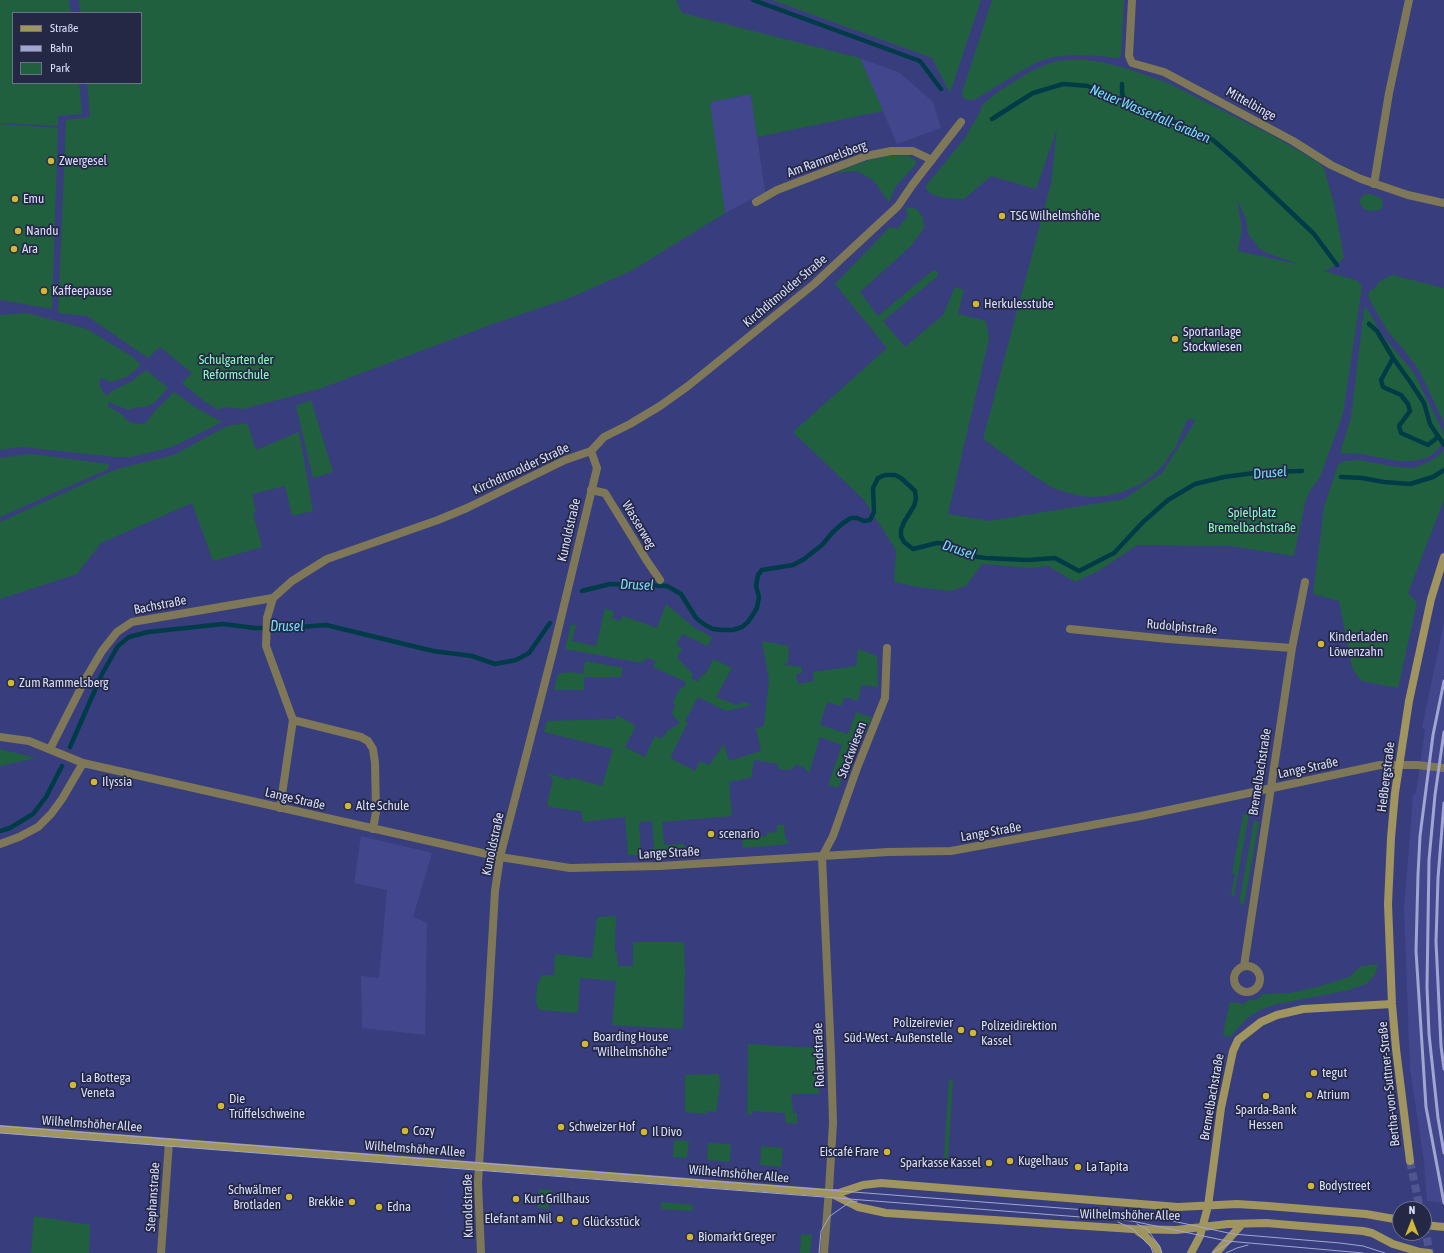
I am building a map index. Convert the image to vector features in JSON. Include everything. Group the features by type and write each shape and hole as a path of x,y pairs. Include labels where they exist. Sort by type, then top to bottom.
{"main road":[{"name":"Heßbergstraße","path":"1392,1004 1388,904 1395,793 1409,701 1430,600 1444,557"},
{"name":"Bertha-von-Suttner-Straße","path":"1392,1004 1410,1161"},
{"name":"Bremelbachstraße","path":"1191,1253 1200,1236 1208,1206 1221,1108 1232,1051 1238,1040 1261,1022 1277,1015 1303,1009 1392,1004"},
{"name":"Wilhelmshöher Allee","path":"0,1130 829,1193 838,1193 868,1184 881,1183 1178,1207 1237,1204 1268,1206 1366,1214 1392,1219"},
{"name":"Wilhelmshöher Allee","path":"829,1193 858,1207 886,1213 1133,1229 1176,1230 1203,1226 1266,1223 1364,1231 1372,1233 1400,1246 1429,1253"},
{"path":"1216,1253 1242,1224"},
{"path":"1432,1226 1444,1227"},
{"path":"1133,1229 1146,1236 1156,1247 1158,1253"}],"street":[{"name":"Mittelbinge","path":"1132,0 1129,42 1129,56 1132,63 1164,72 1293,141 1331,165 1374,184 1408,195 1444,203"},
{"path":"1374,184 1389,93 1409,0"},
{"name":"Kirchditmolder Straße","path":"273,598 292,581 327,558 438,520 468,508 565,460 591,452 604,437 660,406 688,386 814,284 898,206 961,122"},
{"name":"Am Rammelsberg","path":"756,202 777,190 866,156 891,151 913,151 932,160"},
{"name":"Kunoldstraße","path":"481,1253 478,1183 495,891 500,857 553,651 597,468 591,452"},
{"name":"Wasserweg","path":"591,490 605,493 660,580"},
{"name":"Bremelbachstraße","path":"1244,966 1292,648 1305,582"},
{"path":"273,598 268,618 266,646 292,720 280,808"},
{"name":"Bachstraße","path":"50,749 86,678 102,651 117,632 132,622 273,598"},
{"name":"Rudolphstraße","path":"1070,629 1168,639 1292,648"},
{"name":"Stockwiesen","path":"822,857 833,836 857,768 885,698 887,648"},
{"path":"292,720 361,737 368,741 373,749 375,763 376,812 373,829"},
{"name":"Lange Straße","path":"0,737 29,741 83,763 500,857 570,868 660,866 888,852 954,851 1141,816 1380,764 1417,765 1444,768"},
{"path":"0,844 19,837 38,827 51,814 62,799 83,763"},
{"name":"Rolandstraße","path":"822,857 833,1107 829,1193 824,1253"},
{"name":"Stephanstraße","path":"161,1253 169,1142"}],"shaded area":[{"path":"860,58 900,73 933,102 941,128 897,144"},
{"path":"751,94 765,192 725,213 709,102"},
{"path":"1444,622 1444,1203 1427,1201 1424,1161 1410,1069 1404,909 1413,795 1416,793 1425,730 1422,728"},
{"path":"361,836 432,853 413,917 427,923 425,1035 362,1028 361,976 379,978 387,890 354,883"}],"green space":[{"path":"0,0 69,0 71,12 12,12 12,84 79,84 82,114 58,116 58,126 0,123"},
{"name":"Schulgarten der Reformschule","path":"79,0 676,0 682,13 860,58 883,111 757,137 751,94 710,102 725,213 633,270 572,297 493,324 319,389 243,409 223,407 219,410 205,402 182,383 192,373 160,347 148,358 87,316 58,313 66,120 90,117 87,84 142,84 142,12 80,12"},
{"path":"772,0 981,0 950,93 932,58"},
{"path":"992,0 1124,0 1121,56 1118,58 1075,55 1053,57 1037,62 974,100 967,100 963,98 962,93"},
{"name":"Spielplatz Bremelbachstraße","path":"1087,60 1102,62 1128,69 1168,83 1277,138 1319,163 1324,168 1334,204 1344,258 1328,270 1323,271 1356,280 1362,286 1343,414 1320,477 1309,492 1305,503 1294,556 1230,546 1137,545 1100,570 1075,582 1048,566 1032,568 982,564 966,586 950,591 894,582 896,550 864,500 793,432 887,348 835,284 890,227 897,229 908,216 906,209 907,207 917,209 923,218 924,228 911,246 860,292 878,316 932,271 937,271 938,276 883,321 905,347 943,315 955,287 964,290 958,314 986,321 989,339 948,514 989,521 1124,499 1162,473 1196,420 1188,419 1175,448 1163,465 1153,475 1141,484 1122,492 1106,496 1087,497 1053,488 983,439 1051,183 1057,129 1036,189 991,176 964,199 944,198 931,194 925,187 965,138 980,112 982,105 999,91 1033,70 1056,61","holes":["1237,199 1246,219 1248,234 1259,248 1267,253 1301,265 1238,251 1241,223"]},
{"path":"0,124 58,128 52,309 0,300"},
{"path":"886,156 909,156 916,161 916,164 896,186 889,202 873,180 857,171 834,173 869,160"},
{"path":"1365,194 1371,194 1381,198 1383,206 1380,210 1369,211 1364,209 1360,203 1360,199"},
{"path":"1392,275 1444,288 1444,423 1419,370 1388,332 1369,299 1369,291 1374,289 1379,282"},
{"path":"1366,307 1383,336 1414,373 1444,434 1444,441 1429,457 1414,461 1397,461 1362,454 1340,453 1351,417 1364,309"},
{"path":"27,313 87,329 133,357 141,365 127,377 111,382 101,378 99,384 104,394 108,395 112,391 132,381 146,370 168,388 154,403 148,406 128,410 109,402 107,406 123,415 125,419 132,423 146,423 154,412 174,392 195,407 222,422 172,447 131,457 115,457 22,447 0,450 0,315"},
{"path":"311,400 333,472 313,478 296,406"},
{"path":"247,423 256,450 299,432 313,511 292,516 285,486 252,494 256,512 253,513 262,547 213,561 192,503 101,543 77,574 0,599 0,522 117,469 174,455 227,426"},
{"path":"1444,449 1444,500 1408,593 1417,603 1398,688 1361,681 1352,668 1339,601 1313,594 1324,507 1338,465 1345,461 1359,460 1396,467 1414,468 1440,455"},
{"path":"31,454 109,464 108,469 0,517 0,458"},
{"path":"666,604 696,629 712,637 708,646 682,634 676,645 682,648 677,658 693,674 691,678 698,682 700,677 707,672 713,659 732,668 716,697 736,705 745,702 752,705 726,711 698,697 685,721 688,722 670,758 695,771 700,761 709,765 724,744 729,761 761,751 756,728 764,726 769,680 762,641 789,646 788,663 785,663 784,665 802,667 802,673 796,674 798,684 814,681 813,672 856,666 858,649 877,656 878,687 861,685 858,701 845,697 841,706 827,702 820,725 848,734 856,712 872,718 859,745 854,743 838,788 828,785 842,745 820,737 809,773 803,767 796,765 790,770 778,769 778,764 754,760 751,778 729,782 732,816 662,822 664,845 684,844 685,853 650,855 654,847 652,821 639,822 641,855 628,855 625,817 583,822 581,811 550,807 547,804 553,779 546,773 570,780 571,777 602,786 613,749 544,732 547,721 616,719 617,715 636,726 625,747 645,757 655,736 662,739 667,731 680,723 672,714 675,705 673,702 681,687 684,688 686,682 653,667 656,661 646,658 642,663 565,649 571,624 576,625 572,641 596,646 605,608 614,612 612,618 620,621 623,616 657,628"},
{"path":"585,661 623,668 621,677 584,677 584,690 554,690 558,674 570,672 583,674"},
{"path":"0,749 36,758 0,766"},
{"path":"1249,814 1234,896 1231,896 1235,874 1232,873 1243,815"},
{"path":"1254,821 1259,822 1244,904 1239,903"},
{"path":"777,825 784,825 785,837 789,844 743,848 742,838 767,836 767,833 777,832"},
{"path":"616,916 615,952 617,953 618,966 633,966 633,942 684,942 685,973 683,1029 612,1025 616,981 580,978 578,1013 539,1010 536,1003 537,985 542,975 554,975 555,954 592,958 597,917"},
{"path":"1378,964 1375,975 1366,984 1349,990 1273,1005 1258,1011 1246,1019 1230,1037 1224,1036 1223,1033 1230,1002 1244,1004 1249,1000 1257,1000 1262,994 1290,993 1317,987 1349,977 1361,966"},
{"path":"748,1044 816,1048 819,1094 791,1094 793,1113 797,1113 797,1124 786,1123 785,1113 752,1111 752,1115 747,1114"},
{"path":"719,1074 720,1087 716,1112 707,1111 707,1114 685,1112 685,1075"},
{"path":"949,1079 953,1080 948,1159 944,1159"},
{"path":"674,1140 689,1141 687,1158 673,1157"},
{"path":"708,1143 731,1144 730,1162 707,1160"},
{"path":"761,1146 783,1148 781,1167 760,1165"},
{"path":"539,1189 552,1190 552,1193 550,1193 549,1209 537,1208"},
{"path":"661,1202 693,1205 692,1211 661,1209"},
{"path":"34,1216 90,1225 89,1253 31,1253"},
{"path":"801,1234 812,1235 810,1253 800,1253"}],"waterway":[{"name":"Neuer Wasserfall-Graben","path":"753,0 920,61 941,89"},
{"name":"Neuer Wasserfall-Graben","path":"992,119 1033,93 1063,84 1088,86 1139,109 1170,120 1213,140 1314,234 1337,265"},
{"path":"1122,84 1124,102"},
{"name":"Neuer Wasserfall-Graben","path":"1369,324 1377,331 1393,358 1424,403 1430,424 1444,445"},
{"path":"1393,358 1381,380 1383,387 1401,395 1408,404 1410,411 1399,426 1401,433 1428,445 1438,437"},
{"name":"Drusel","path":"1341,477 1410,484 1433,477 1444,470"},
{"name":"Drusel","path":"582,591 610,584 667,586 681,594 696,618 705,625 713,629 723,630 733,630 742,627 748,622 757,608 759,597 756,586 758,575 762,570 793,565 804,559 822,545 843,523 851,518 857,518 864,521 870,520 874,512 873,488 878,478 885,475 895,475 901,478 915,491 916,499 914,506 901,530 901,536 904,542 913,549 937,543 951,544 964,555 986,558 1028,560 1055,558 1079,571 1114,553 1143,522 1168,500 1195,484 1224,477 1262,472 1302,471"},
{"name":"Drusel","path":"70,747 102,674 118,646 129,637 148,632 223,624 255,628 288,628 326,625 433,651 472,656 495,664 516,660 529,653 550,623"},
{"name":"Drusel","path":"0,831 10,828 33,814 46,797 62,766"}],"tunnel":[{"path":"1410,1161 1418,1201"},
{"path":"1427,1241 1430,1253"}],"tram line":[{"path":"0,1126 1140,1214 1233,1234 1340,1243 1363,1246 1385,1253"},
{"path":"0,1133 1132,1221 1227,1241 1363,1253"},
{"path":"819,1253 821,1231 830,1216 850,1202 857,1201"},
{"path":"1118,1222 1133,1229 1151,1247 1153,1253"},
{"path":"1137,1224 1147,1229 1160,1247 1162,1253"},
{"path":"1212,1253 1233,1241"},
{"path":"1226,1253 1248,1245"}],"railway":[{"path":"1444,681 1433,735 1420,836 1416,951 1426,1107 1444,1203"},
{"path":"1444,732 1435,795 1429,860 1427,987 1429,1034 1438,1118 1444,1153"},
{"path":"1444,803 1438,878 1436,942 1441,1046 1444,1069"}],"place":[{"name":"Zwergesel","path":"51,161"},
{"name":"Emu","path":"15,199"},
{"name":"TSG Wilhelmshöhe","path":"1002,216"},
{"name":"Nandu","path":"18,231"},
{"name":"Ara","path":"14,249"},
{"name":"Kaffeepause","path":"44,291"},
{"name":"Herkulesstube","path":"976,304"},
{"name":"Sportanlage Stockwiesen","path":"1175,339"},
{"name":"Kinderladen Löwenzahn","path":"1321,644"},
{"name":"Zum Rammelsberg","path":"11,683"},
{"name":"Ilyssia","path":"94,782"},
{"name":"Alte Schule","path":"348,806"},
{"name":"scenario","path":"711,834"},
{"name":"Polizeirevier Süd-West - Außenstelle","path":"961,1030"},
{"name":"Polizeidirektion Kassel","path":"973,1033"},
{"name":"Boarding House \"Wilhelmshöhe\"","path":"585,1044"},
{"name":"tegut","path":"1314,1073"},
{"name":"La Bottega Veneta","path":"73,1085"},
{"name":"Atrium","path":"1309,1095"},
{"name":"Sparda-Bank Hessen","path":"1266,1096"},
{"name":"Die Trüffelschweine","path":"221,1106"},
{"name":"Schweizer Hof","path":"561,1127"},
{"name":"Cozy","path":"405,1131"},
{"name":"Il Divo","path":"644,1132"},
{"name":"Eiscafé Frare","path":"887,1152"},
{"name":"Kugelhaus","path":"1010,1161"},
{"name":"Sparkasse Kassel","path":"989,1163"},
{"name":"La Tapita","path":"1078,1167"},
{"name":"Bodystreet","path":"1311,1186"},
{"name":"Schwälmer Brotladen","path":"289,1197"},
{"name":"Kurt Grillhaus","path":"516,1199"},
{"name":"Brekkie","path":"352,1202"},
{"name":"Edna","path":"379,1207"},
{"name":"Elefant am Nil","path":"560,1219"},
{"name":"Glücksstück","path":"575,1222"},
{"name":"Biomarkt Greger","path":"690,1237"}]}
